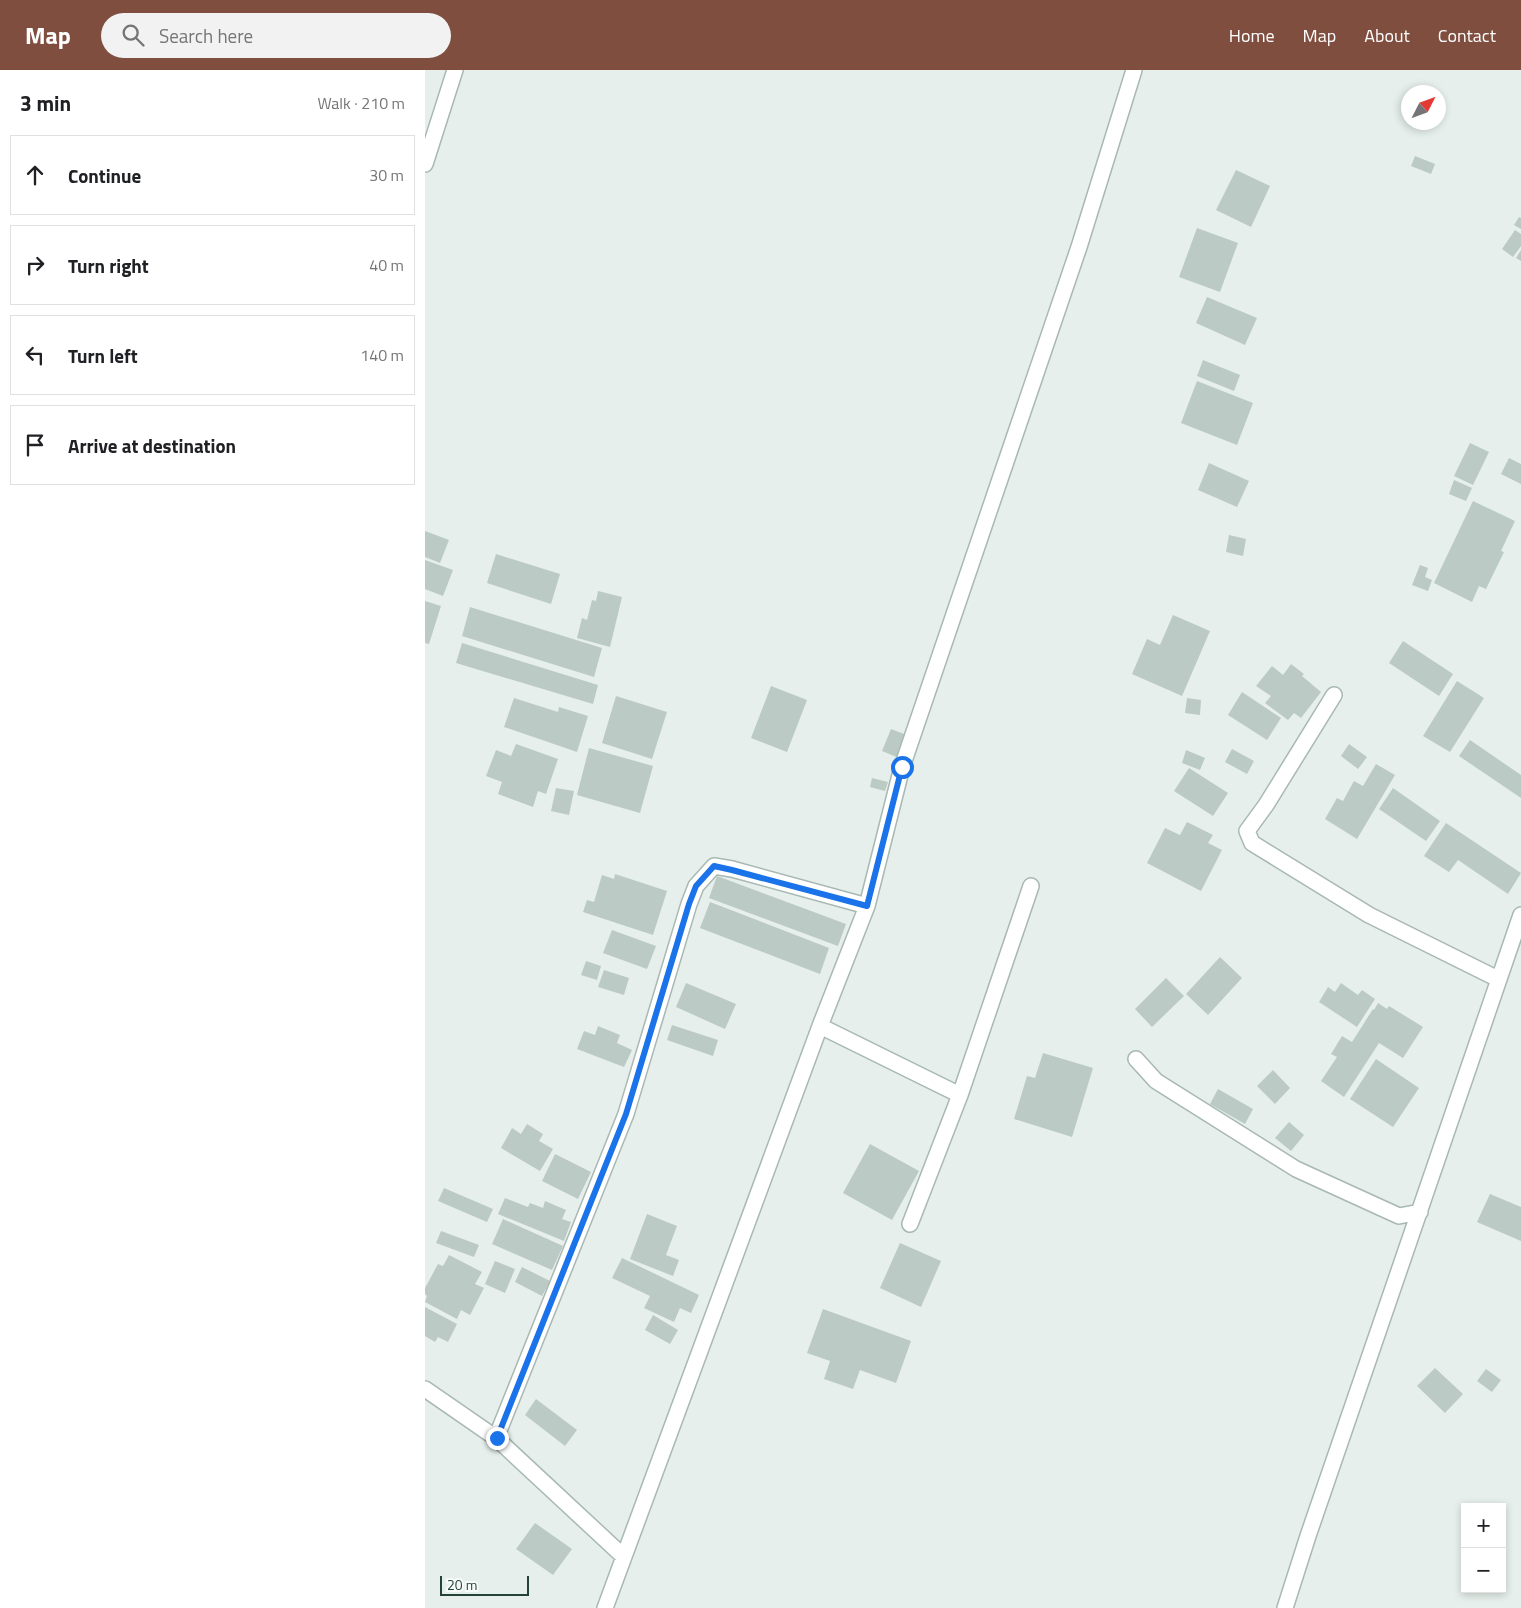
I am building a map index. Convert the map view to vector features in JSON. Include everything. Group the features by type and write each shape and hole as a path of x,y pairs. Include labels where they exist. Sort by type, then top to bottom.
{"street":[{"path":"425,164 455,70"},
{"path":"605,1608 820,1026 867,906 902,767 1076,256 1133,70"},
{"path":"1333,695 1266,805 1247,831 1252,843 1369,915 1498,979"},
{"path":"497,1438 626,1114 696,886 714,866 867,906"},
{"path":"910,1224 960,1095 1031,886"},
{"path":"1285,1608 1311,1526 1521,915"},
{"path":"820,1026 960,1095"},
{"path":"1136,1059 1156,1081 1296,1169 1399,1216 1420,1212"},
{"path":"425,1389 497,1438 624,1557"}],"building":[{"path":"1415,156 1435,164 1431,174 1411,166"},
{"path":"1236,170 1270,186 1251,227 1216,210"},
{"path":"1519,217 1521,218 1521,229 1514,225"},
{"path":"1197,228 1238,243 1220,292 1179,277"},
{"path":"1515,230 1521,234 1521,246 1513,257 1502,249"},
{"path":"1521,250 1521,261 1516,258"},
{"path":"1207,297 1257,318 1245,345 1196,323"},
{"path":"1203,360 1240,375 1234,391 1197,376"},
{"path":"1197,381 1253,403 1237,445 1181,423"},
{"path":"1470,443 1489,452 1473,485 1454,476"},
{"path":"1509,458 1521,464 1521,484 1501,474"},
{"path":"1209,463 1249,481 1237,507 1198,490"},
{"path":"1454,480 1472,488 1466,501 1449,494"},
{"path":"1473,501 1515,521 1501,551 1504,552 1486,589 1479,586 1472,602 1434,583"},
{"path":"425,531 449,540 440,563 425,557"},
{"path":"1229,535 1246,539 1243,556 1226,552"},
{"path":"496,554 560,574 551,604 487,583"},
{"path":"425,560 453,570 443,596 425,589"},
{"path":"1420,565 1428,568 1425,577 1432,580 1428,591 1412,585"},
{"path":"598,591 622,597 610,647 577,638 582,618 587,620 592,600 596,601"},
{"path":"425,601 441,606 429,644 425,643"},
{"path":"470,607 602,648 594,677 462,636"},
{"path":"1173,615 1210,631 1182,696 1132,674 1147,639 1160,645"},
{"path":"1403,641 1453,674 1439,696 1389,663"},
{"path":"462,643 598,685 593,704 456,663"},
{"path":"1291,664 1304,674 1302,676 1321,692 1301,718 1294,713 1288,720 1265,703 1271,696 1256,686 1272,666 1283,675"},
{"path":"1457,681 1484,698 1450,752 1423,736"},
{"path":"771,686 807,700 787,752 751,738"},
{"path":"1242,692 1281,718 1267,740 1228,715"},
{"path":"616,696 667,712 652,759 602,743"},
{"path":"514,698 558,712 559,707 588,716 577,752 504,727"},
{"path":"1187,698 1201,700 1200,715 1185,713"},
{"path":"891,729 907,735 899,758 882,751"},
{"path":"1470,740 1521,775 1521,798 1459,756"},
{"path":"516,744 558,759 546,794 538,791 533,807 498,794 502,782 486,776 496,750 511,756"},
{"path":"1349,744 1367,757 1358,769 1341,756"},
{"path":"589,748 653,766 640,813 577,795"},
{"path":"1232,749 1254,761 1247,774 1225,762"},
{"path":"1186,750 1205,758 1200,770 1182,763"},
{"path":"1376,764 1395,775 1357,839 1325,819 1337,798 1343,801 1354,781 1363,786"},
{"path":"1189,768 1228,793 1213,816 1174,791"},
{"path":"872,778 888,782 885,791 870,787"},
{"path":"556,788 574,791 569,815 551,811"},
{"path":"1393,788 1440,821 1426,841 1379,809"},
{"path":"1187,822 1213,835 1208,843 1222,850 1201,891 1147,863 1165,828 1180,835"},
{"path":"1446,823 1521,873 1508,894 1458,860 1449,872 1424,856"},
{"path":"615,874 667,891 653,935 583,912 587,900 594,902 602,875 614,879"},
{"path":"717,876 846,924 838,946 709,898"},
{"path":"710,902 829,948 820,974 700,928"},
{"path":"612,930 656,946 647,969 603,953"},
{"path":"1220,957 1242,978 1208,1015 1186,994"},
{"path":"586,961 601,966 597,980 581,975"},
{"path":"604,970 629,978 624,995 598,987"},
{"path":"1166,978 1184,996 1152,1027 1135,1009"},
{"path":"686,983 736,1004 725,1029 676,1007"},
{"path":"1341,983 1358,995 1362,990 1375,999 1357,1027 1319,1002 1328,987 1335,992"},
{"path":"1378,1003 1387,1009 1389,1006 1423,1027 1403,1058 1379,1043 1344,1097 1321,1081 1337,1057 1331,1054 1342,1036 1352,1042"},
{"path":"672,1025 718,1040 713,1056 667,1040"},
{"path":"598,1026 620,1035 617,1043 632,1050 624,1067 577,1049 584,1031 595,1035"},
{"path":"1043,1053 1093,1068 1072,1137 1014,1119 1027,1076 1035,1078"},
{"path":"1376,1059 1419,1088 1393,1127 1350,1099"},
{"path":"1273,1070 1290,1088 1275,1104 1257,1086"},
{"path":"1218,1089 1253,1109 1245,1124 1210,1104"},
{"path":"1289,1122 1304,1135 1291,1151 1275,1138"},
{"path":"527,1124 543,1134 539,1141 553,1149 540,1171 501,1148 512,1128 521,1134"},
{"path":"870,1144 919,1171 892,1220 843,1193"},
{"path":"555,1154 591,1172 578,1199 542,1181"},
{"path":"444,1188 493,1209 487,1222 438,1201"},
{"path":"1490,1194 1521,1207 1521,1241 1477,1222"},
{"path":"505,1198 528,1207 530,1203 543,1208 545,1201 566,1210 562,1219 571,1222 564,1241 498,1214"},
{"path":"647,1214 677,1226 666,1255 679,1260 673,1276 630,1259"},
{"path":"503,1219 563,1246 552,1270 492,1244"},
{"path":"441,1231 479,1245 474,1257 436,1243"},
{"path":"900,1243 941,1261 921,1307 880,1288"},
{"path":"449,1255 482,1272 475,1284 484,1288 470,1315 461,1310 457,1319 425,1302 427,1296 425,1288 438,1264 443,1266"},
{"path":"622,1258 699,1295 691,1313 680,1308 674,1322 644,1308 650,1296 612,1278"},
{"path":"495,1261 515,1269 505,1293 485,1284"},
{"path":"522,1267 550,1281 542,1296 515,1282"},
{"path":"425,1307 457,1324 448,1342 438,1337 435,1342 425,1336"},
{"path":"823,1309 911,1341 896,1383 860,1370 853,1389 824,1379 830,1361 807,1353"},
{"path":"653,1315 678,1330 670,1344 645,1330"},
{"path":"1435,1368 1463,1394 1445,1413 1417,1386"},
{"path":"1486,1369 1501,1380 1492,1392 1477,1381"},
{"path":"536,1399 577,1430 565,1446 525,1415"},
{"path":"535,1523 572,1549 553,1575 516,1549"}],"route":[{"path":"497,1438 626,1114 696,886 714,866 867,906 902,767"}]}
